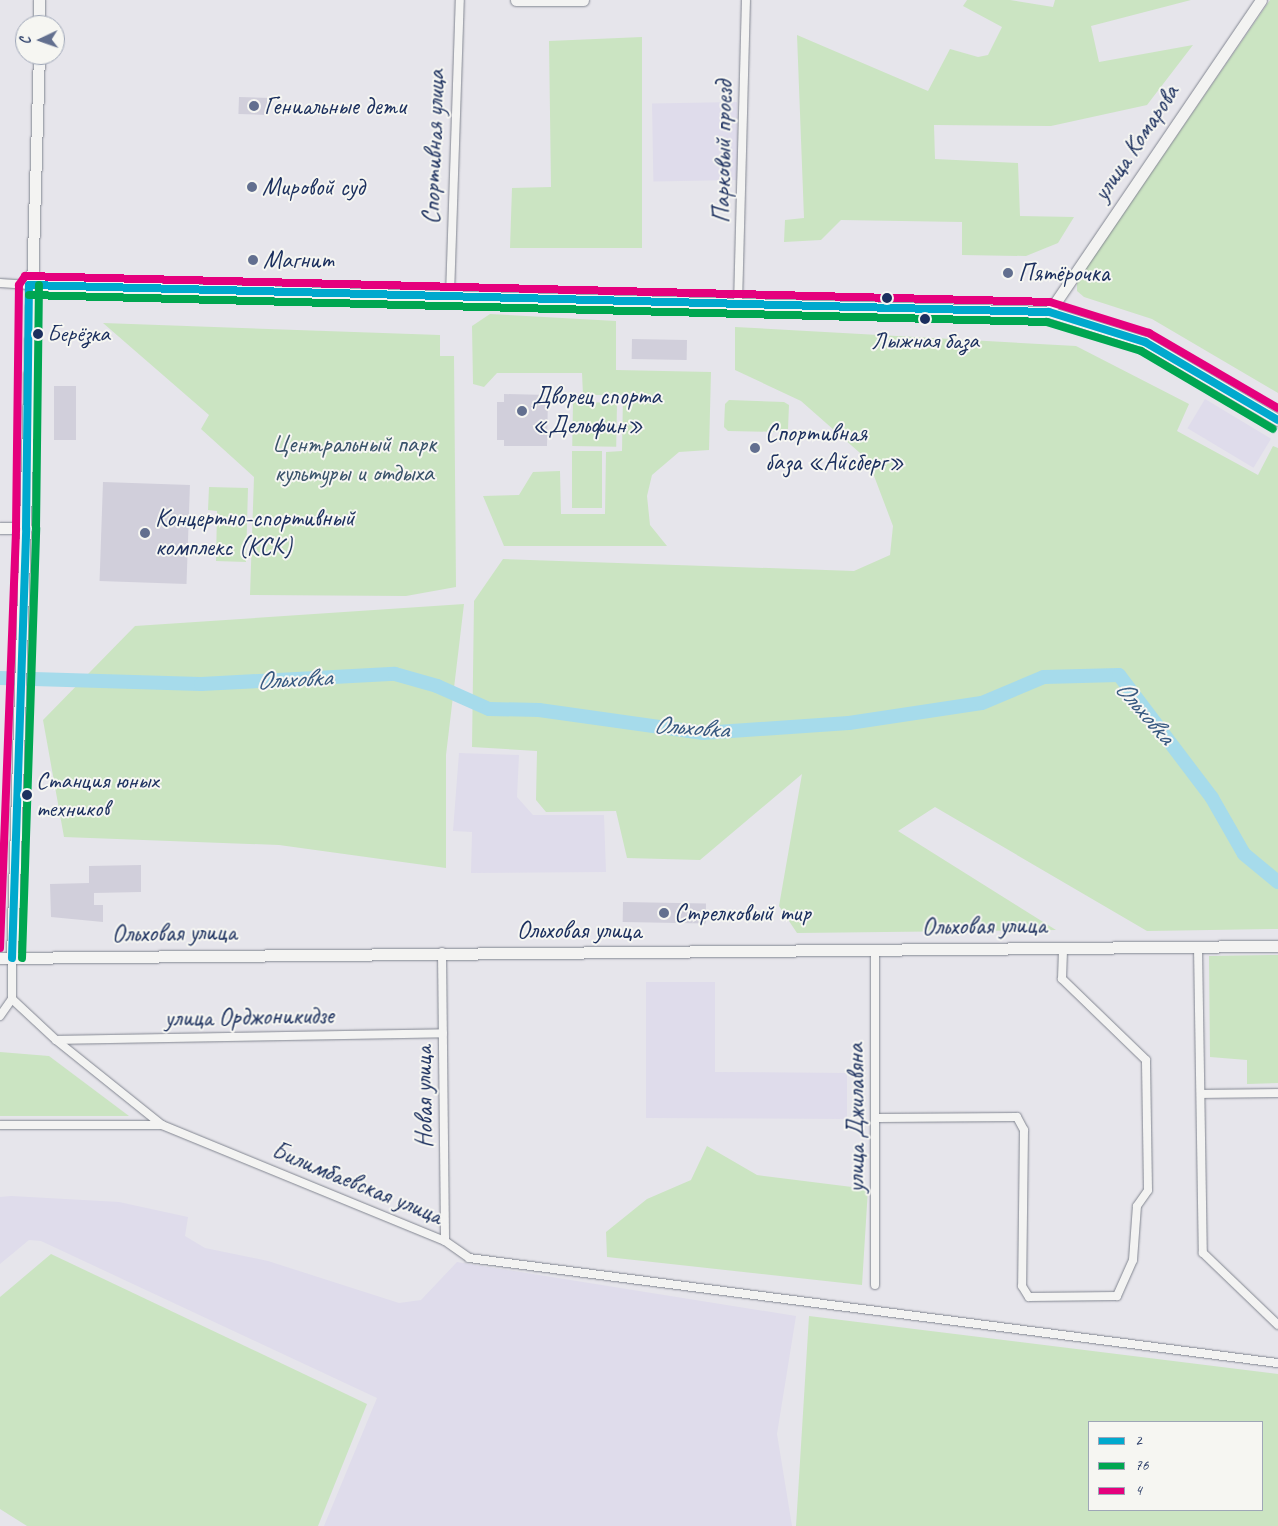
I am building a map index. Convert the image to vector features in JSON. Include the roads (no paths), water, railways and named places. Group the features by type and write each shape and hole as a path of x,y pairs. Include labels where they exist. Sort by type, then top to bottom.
{"main road":[{"path":"39,0 39,15"},
{"path":"516,0 583,0"},
{"name":"улица Комарова","path":"1049,312 1261,0"},
{"path":"6,958 20,694 26,528 29,285 39,65"},
{"path":"29,285 1049,312 1145,342 1278,420"},
{"path":"0,528 26,528"},
{"name":"Ольховая улица","path":"6,958 442,952 1278,946"}],"street":[{"name":"Спортивная улица","path":"450,295 460,0"},
{"name":"Парковый проезд","path":"738,304 746,0"},
{"path":"0,283 29,285"},
{"path":"1198,947 1203,1253 1278,1325"},
{"path":"878,1118 1017,1117 1024,1130 1022,1286 1029,1296 1117,1296 1133,1260 1137,1206 1148,1190 1146,1060 1062,979 1063,948"},
{"name":"улица Джилавяна","path":"875,950 878,1118 875,1285"},
{"name":"Новая улица","path":"442,952 445,1241"},
{"path":"0,1016 12,999 6,958"},
{"name":"Билимбаевская улица","path":"12,999 56,1040 162,1125 445,1241 468,1258 1278,1363"},
{"name":"улица Орджоникидзе","path":"56,1040 443,1033"},
{"path":"1201,1094 1278,1093"},
{"path":"0,1125 162,1125"}],"waterway":[{"name":"Ольховка","path":"0,678 201,684 395,674 437,686 489,709 539,710 703,733 849,723 982,703 1044,677 1119,675 1212,798 1244,854 1278,882"}],"place":[{"name":"Гениальные дети","path":"254,106"},
{"name":"Мировой суд","path":"252,187"},
{"name":"Магнит","path":"253,260"},
{"name":"Пятёрочка","path":"1008,273"},
{"name":"Лыжная база","path":"925,319"},
{"name":"Берёзка","path":"38,334"},
{"name":"Дворец спорта «Дельфин»","path":"522,411"},
{"name":"Спортивная база «Айсберг»","path":"755,448"},
{"name":"Концертно-спортивный комплекс (КСК)","path":"145,533"},
{"name":"Станция юных техников","path":"27,795"},
{"name":"Стрелковый тир","path":"664,913"}],"park label":[{"name":"Центральный парк культуры и отдыха","path":"354,460"}]}
